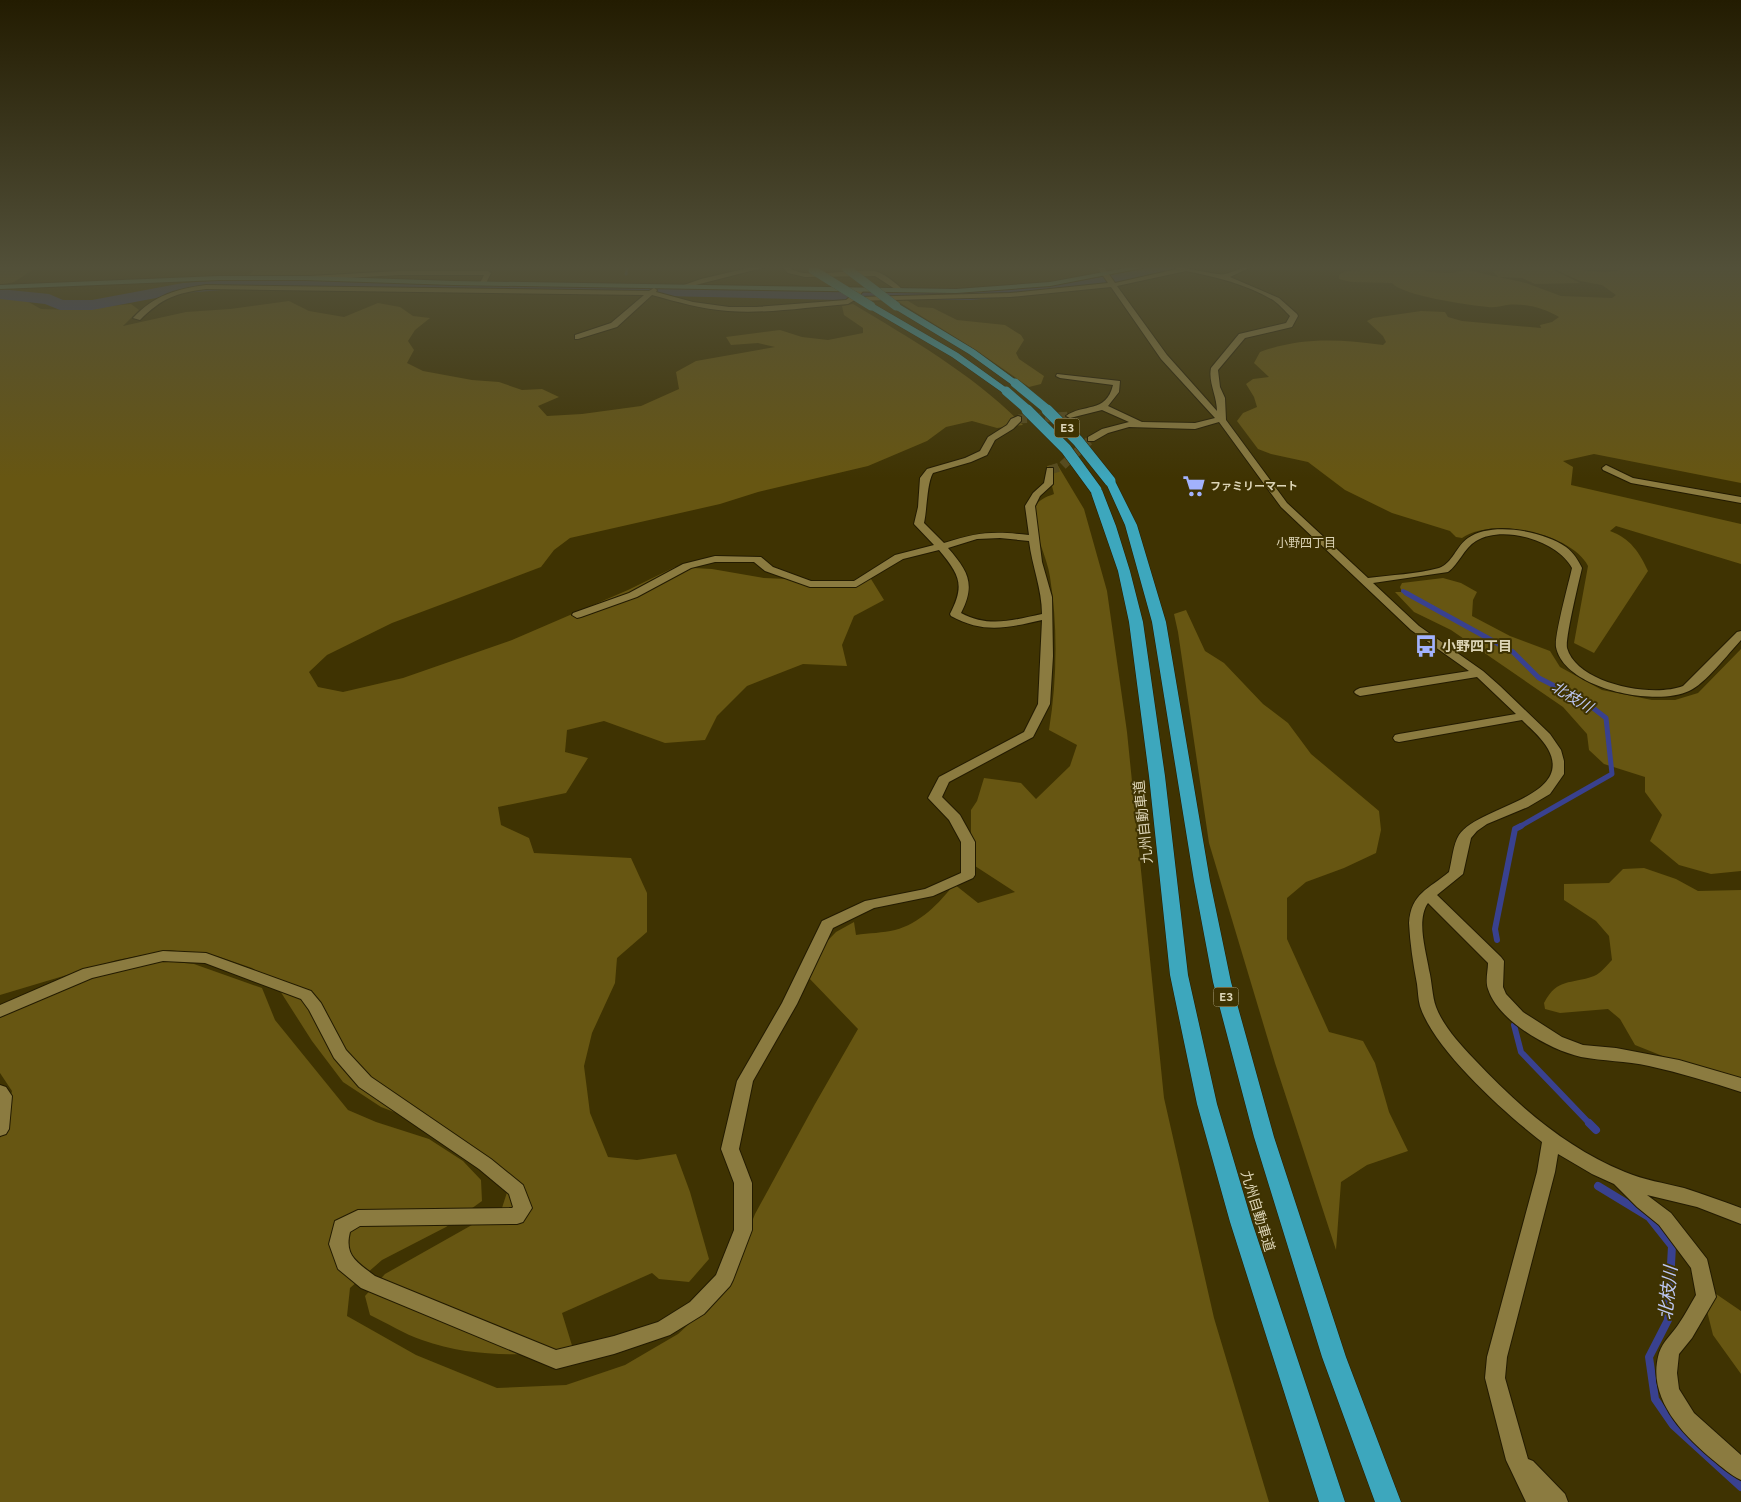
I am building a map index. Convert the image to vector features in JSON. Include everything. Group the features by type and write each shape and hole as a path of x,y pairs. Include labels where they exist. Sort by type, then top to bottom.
{"highway":[{"name":"九州自動車道","path":"924,337 955,355 1006,391 1052,432 1079,463 1103,486 1136,622 1179,975 1207,1104 1241,1222 1332,1502"},
{"name":"九州自動車道","path":"947,337 1015,383 1042,404 1070,430 1103,486 1131,525 1160,622 1202,881 1222,982 1261,1128 1334,1357 1388,1502"}],"street":[{"path":"1150,337 1164,357 1222,419 1284,505 1415,628 1479,673 1525,716 1555,750 1558,761 1558,774 1545,791 1523,804 1482,821 1472,828 1464,837 1456,874 1428,894 1418,904 1415,915 1415,928 1428,1006 1433,1018 1472,1068 1529,1124 1551,1141 1588,1164 1619,1178 1694,1198 1741,1216"},
{"path":"1222,419 1221,398 1216,387 1214,370 1241,337"},
{"path":"1060,376 1117,383 1115,392 1103,407 1070,416"},
{"path":"1103,407 1139,423"},
{"path":"1018,419 1014,420 1010,427 991,439 984,453 968,460 930,471 925,478 919,524 942,547 963,576 964,595 955,614 974,624 990,625 1015,623 1046,616"},
{"path":"1091,439 1117,427 1139,423 1195,426 1222,419"},
{"path":"1606,468 1631,480 1741,500"},
{"path":"0,1011 63,982 88,973 163,956 206,958 306,995 315,1007 340,1054 365,1082 485,1164 517,1190 522,1208 516,1216 358,1218 342,1227 338,1244 345,1263 368,1282 556,1360 663,1329 697,1308 724,1280 743,1230 743,1183 730,1149 745,1081 789,1004 828,925 870,904 928,893 968,875 968,842 955,818 935,798 944,780 1029,734 1044,704 1048,656 1047,598 1037,562 1030,506 1036,495 1048,484 1050,470"},
{"path":"576,615 633,595 687,566 716,558 757,558 769,569 810,584 856,584 899,557 942,547 976,536 1000,534 1034,539"},
{"path":"1367,581 1444,570 1450,566 1472,539 1489,534 1520,535 1550,542 1569,553 1575,560 1577,568 1562,645 1563,652 1569,663 1584,674 1600,682 1627,690 1654,694 1673,693 1686,689 1741,634"},
{"path":"1360,692 1479,673"},
{"path":"1399,738 1525,716"},
{"path":"1428,894 1496,961 1495,988 1509,1007 1537,1032 1550,1040 1578,1051 1638,1058 1717,1076 1741,1086"},
{"path":"0,1092 4,1096 0,1129"},
{"path":"1537,1502 1517,1460 1495,1378 1497,1357 1546,1172 1551,1141"},
{"path":"1619,1178 1643,1202 1666,1219 1700,1265 1706,1297 1697,1308 1686,1331 1669,1353 1666,1386 1674,1405 1702,1436 1741,1469"},
{"path":"1517,1460 1557,1502"}],"shaded area":[{"path":"0,337 410,337 408,341 414,350 407,363 423,371 472,380 499,382 522,390 542,389 559,397 538,406 547,416 582,414 641,406 679,389 676,372 696,361 775,347 758,343 731,345 726,337 803,337 828,340 843,337 907,337 963,374 1023,425 997,428 972,421 946,427 927,441 868,466 758,492 720,504 570,538 554,550 541,567 392,623 327,655 309,672 318,687 343,692 403,678 512,640 628,590 675,567 712,569 764,578 834,581 871,579 884,600 854,616 842,645 847,666 803,664 747,686 717,716 705,740 665,743 604,721 567,730 565,752 588,758 566,793 498,807 501,825 529,838 534,853 631,858 647,893 647,932 617,958 615,983 592,1033 584,1066 590,1113 608,1157 637,1160 676,1154 690,1192 709,1259 689,1282 659,1279 652,1273 562,1313 574,1352 497,1354 459,1350 415,1338 370,1315 365,1296 385,1274 502,1208 509,1186 457,1136 381,1107 343,1082 312,1041 275,983 252,968 217,956 169,950 117,960 0,995"},
{"path":"955,337 1022,337 1024,340 1016,353 1019,359 1044,376 1041,384 1029,387"},
{"path":"1384,337 1741,337 1741,483 1594,454 1563,461 1573,467 1571,485 1741,524 1741,564 1616,526 1610,531 1634,547 1648,571 1594,653 1574,643 1588,566 1579,554 1549,537 1530,532 1492,529 1475,532 1462,538 1456,537 1450,531 1392,513 1345,490 1308,462 1271,454 1258,449 1237,421 1243,413 1257,407 1254,397 1246,384 1253,379 1269,377 1254,363 1260,352 1275,347 1305,342 1351,341 1383,345 1386,342"},
{"path":"1057,464 1084,509 1107,591 1127,732 1164,1098 1214,1318 1269,1502 0,1502 0,1138 12,1091 0,1073 0,1005 156,960 194,964 262,988 275,1020 348,1110 376,1122 429,1139 463,1161 481,1180 482,1201 446,1227 382,1260 350,1288 347,1316 416,1355 497,1388 566,1385 625,1365 678,1334 724,1292 755,1214 858,1029 808,977 809,960 836,932 854,922 856,935 890,931 912,923 936,905 954,884 978,903 1015,892 975,866 971,850 971,810 977,801 984,778 1021,783 1036,799 1070,766 1077,745 1049,730 1055,673 1053,596 1035,518 1037,504 1042,499 1054,494 1047,466"},
{"path":"1443,578 1461,583 1477,592 1473,600 1472,616 1510,636 1550,651 1560,667 1602,690 1652,700 1675,700 1698,693 1741,649 1741,871 1711,874 1679,865 1650,841 1662,815 1645,792 1645,777 1604,764 1589,750 1587,734 1563,707 1451,630 1414,612 1395,592 1402,592 1400,587 1402,583"},
{"path":"1186,610 1205,651 1224,663 1263,704 1288,723 1311,754 1379,811 1381,830 1376,853 1344,868 1306,882 1287,898 1287,939 1329,1032 1363,1041 1375,1063 1389,1112 1408,1151 1367,1165 1341,1182 1336,1250 1275,1063 1209,843 1174,614"},
{"path":"1644,868 1676,879 1698,891 1741,890 1741,1081 1675,1061 1635,1045 1620,1019 1608,1009 1560,1013 1545,1009 1544,1003 1554,989 1565,983 1594,976 1612,960 1609,936 1596,921 1564,900 1564,884 1609,883 1623,869"},
{"path":"1700,1283 1741,1311 1741,1374 1713,1335"}],"waterway":[{"name":"北枝川","path":"1403,591 1408,594"},
{"name":"北枝川","path":"1406,593 1513,652 1539,678 1584,701 1606,718 1612,774 1519,827"},
{"name":"北枝川","path":"1497,940 1495,929 1515,829 1519,827"},
{"name":"北枝川","path":"1514,1025 1521,1052 1590,1124"},
{"name":"北枝川","path":"1590,1124 1596,1130"},
{"name":"北枝川","path":"1598,1186 1649,1217 1672,1246 1668,1320 1649,1357 1655,1399 1673,1425 1741,1487"}],"tunnel":[{"path":"1018,419 1070,416"},
{"path":"1050,470 1062,466 1091,439"}],"place":[{"name":"ファミリーマート","path":"1194,486"},
{"name":"小野四丁目","path":"1426,646"}],"district":[{"name":"小野四丁目","path":"1306,543"}]}
